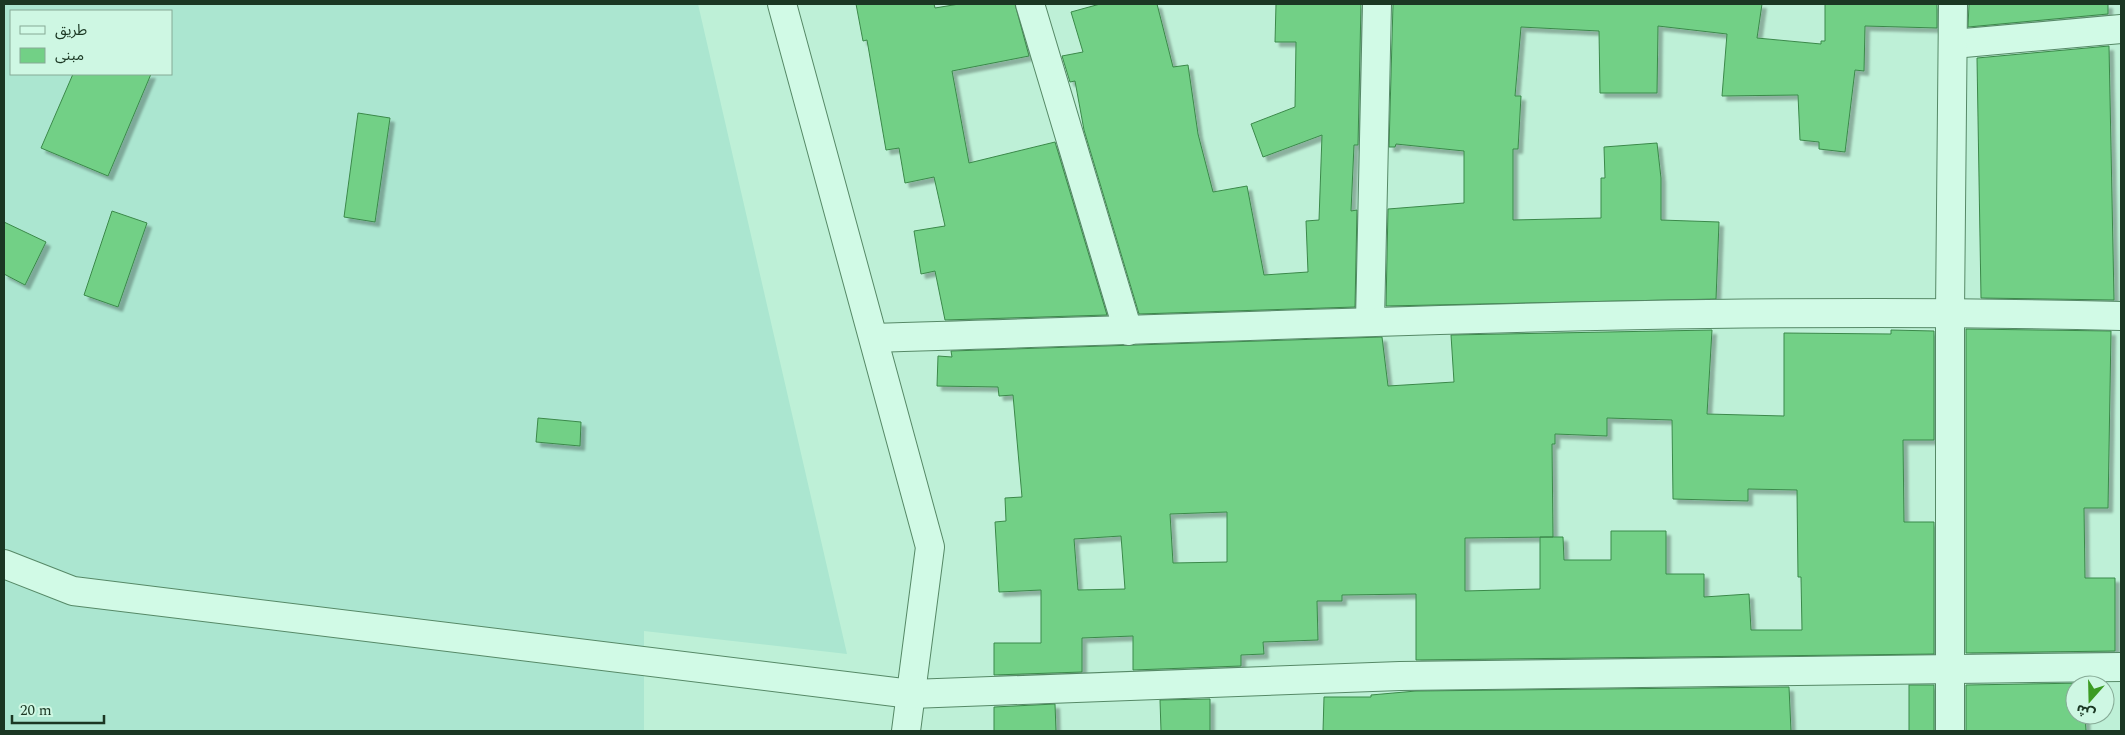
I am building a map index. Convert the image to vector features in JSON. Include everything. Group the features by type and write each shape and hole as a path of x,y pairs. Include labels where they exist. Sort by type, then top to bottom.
{"street":[{"path":"782,4 930,547 906,731"},
{"path":"1030,4 1128,331"},
{"path":"1370,321 1377,4"},
{"path":"1950,731 1952,668 1950,312 1953,4"},
{"path":"1953,44 2121,29"},
{"path":"874,338 1128,331 1370,321 1950,312 2121,316"},
{"path":"4,564 73,591 911,694 1400,676 2121,667"}],"green space":[{"path":"4,4 698,4 847,654 644,631 644,731 4,731"}],"building":[{"path":"856,4 934,4 935,8 959,4 1015,4 1029,56 952,71 969,163 1055,142 1107,315 945,320 935,271 921,274 914,231 945,226 934,177 905,183 899,148 886,150 867,40 863,41"},
{"path":"1100,4 1157,4 1173,67 1188,65 1198,134 1213,192 1247,186 1264,275 1308,272 1306,221 1319,220 1322,135 1263,157 1251,124 1295,107 1296,42 1275,42 1276,4 1361,4 1358,145 1354,145 1351,211 1357,210 1355,307 1139,314 1084,130 1075,81 1070,82 1062,56 1083,52 1071,12"},
{"path":"1393,4 1762,4 1757,38 1821,44 1821,41 1825,41 1825,4 1937,4 1937,28 1865,26 1864,71 1855,70 1845,152 1819,149 1819,142 1800,140 1798,95 1722,96 1727,34 1658,26 1657,93 1600,93 1599,31 1521,27 1515,96 1521,96 1518,149 1513,149 1513,220 1601,218 1601,178 1605,178 1604,147 1657,143 1661,178 1661,220 1719,222 1716,299 1386,306 1388,209 1464,203 1464,151 1396,144 1395,147 1389,147"},
{"path":"1969,4 2108,4 2108,14 1968,27"},
{"path":"2109,46 2114,300 1981,298 1977,58"},
{"path":"73,75 151,75 108,176 41,148"},
{"path":"358,113 390,118 375,222 344,217"},
{"path":"112,211 147,223 118,307 84,295"},
{"path":"4,222 46,242 25,285 4,274"},
{"path":"1966,329 2111,331 2108,508 2084,508 2085,578 2115,578 2115,651 1966,653"},
{"path":"1712,330 1707,414 1784,416 1784,333 1891,334 1891,330 1934,331 1934,440 1903,440 1904,522 1934,522 1934,654 1416,660 1416,594 1342,595 1342,601 1317,601 1318,640 1263,642 1264,654 1241,655 1241,666 1133,670 1133,636 1082,638 1082,672 994,675 994,643 1041,643 1041,590 999,592 995,522 1006,521 1005,498 1022,497 1013,395 999,396 998,387 937,386 938,356 952,357 951,351 1382,337 1388,386 1454,382 1451,335","holes":["1607,418 1672,420 1673,499 1748,501 1748,489 1797,490 1798,577 1801,577 1802,630 1751,630 1749,594 1704,597 1704,574 1666,574 1666,531 1611,531 1611,560 1564,560 1563,537 1553,537 1552,444 1555,444 1555,434 1607,436","1227,512 1227,562 1173,563 1170,514","1121,536 1125,589 1078,590 1074,539","1540,537 1540,589 1465,591 1465,538"]},
{"path":"538,418 581,422 580,446 536,442"},
{"path":"2065,683 2065,725 2086,725 2086,731 1966,731 1966,685"},
{"path":"1909,685 1934,685 1934,731 1909,731"},
{"path":"1789,687 1791,731 1323,731 1324,697 1371,697 1371,695 1416,691"},
{"path":"1210,699 1210,731 1161,731 1160,700"},
{"path":"1055,704 1056,731 994,731 994,707"}]}
